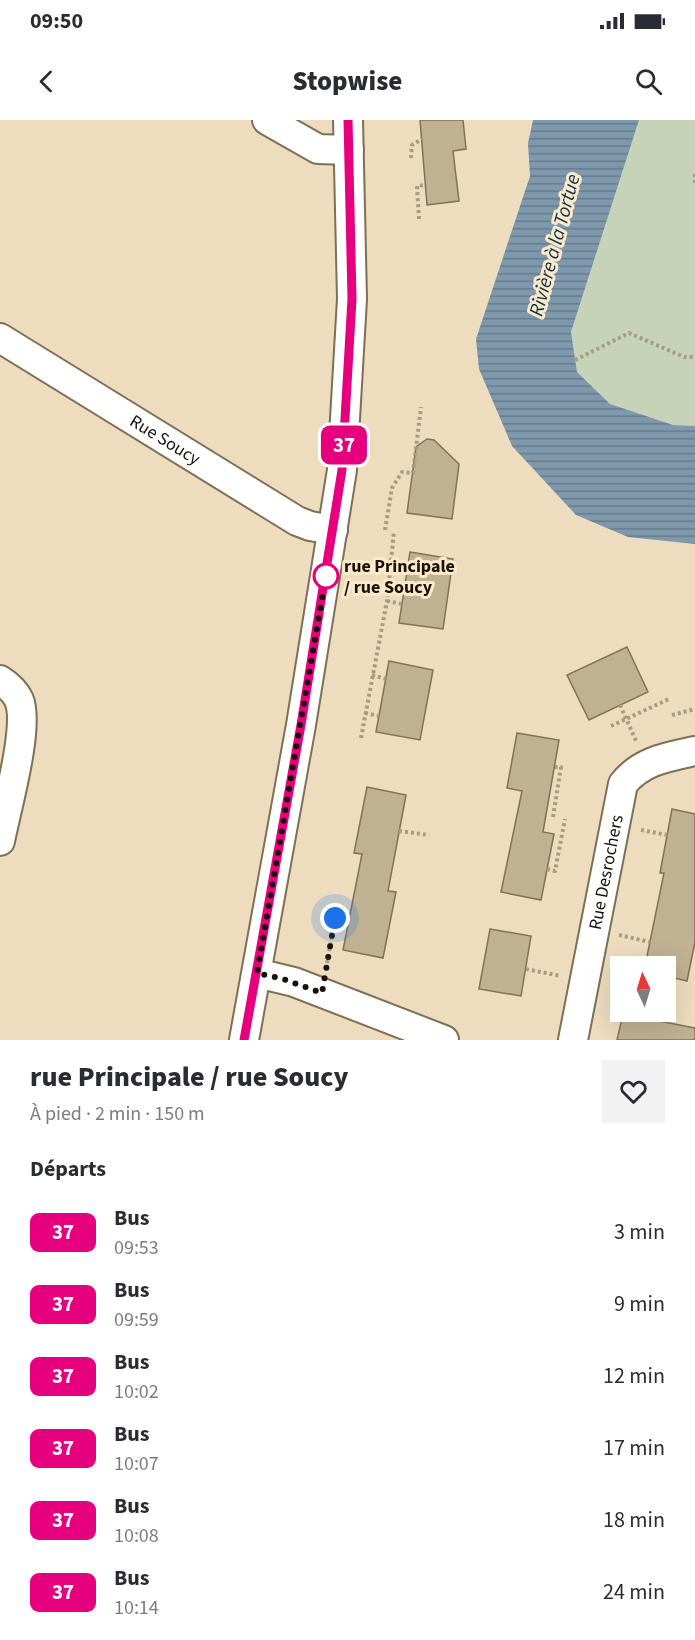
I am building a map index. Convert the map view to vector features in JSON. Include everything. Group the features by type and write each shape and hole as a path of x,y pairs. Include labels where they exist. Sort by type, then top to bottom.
{"street":[{"path":"267,120 318,149 350,150"},
{"path":"244,1040 333,530 346,426 352,240 348,120"},
{"name":"Rue Soucy","path":"0,338 297,521 333,530"},
{"path":"0,680 13,690 19,701 22,726 0,841"},
{"name":"Rue Desrochers","path":"573,1040 623,784 630,774 646,764 695,750"},
{"path":"257,973 283,979 444,1040"}],"path":[{"path":"411,158 412,145 422,139"},
{"path":"694,184 695,174"},
{"path":"419,219 417,186 425,185"},
{"path":"575,360 629,333 684,357 695,357"},
{"path":"385,530 392,488 402,472 413,473 421,407"},
{"path":"361,738 387,602 394,531"},
{"path":"390,569 407,570"},
{"path":"387,602 402,604"},
{"path":"372,675 386,679"},
{"path":"611,726 669,699"},
{"path":"620,705 646,764"},
{"path":"672,714 695,709"},
{"path":"365,713 379,716"},
{"path":"553,817 561,767 555,767"},
{"path":"547,870 555,871 565,819"},
{"path":"399,831 429,836"},
{"path":"322,993 335,918 349,921"},
{"path":"526,969 584,980"}],"green space":[{"path":"639,120 695,120 695,426 673,425 610,404 577,372 571,332"}],"water":[{"name":"Rivière à la Tortue","path":"533,120 639,120 571,332 577,372 610,404 673,425 695,426 695,544 628,537 576,515 512,446 479,369 476,339 530,176 528,143"}],"building":[{"path":"420,120 463,120 466,149 453,151 459,201 427,205"},
{"path":"427,439 434,440 459,464 452,519 407,513 416,447"},
{"path":"410,552 453,559 443,629 399,623"},
{"path":"627,647 648,692 589,720 567,675"},
{"path":"389,661 433,670 420,740 376,732"},
{"path":"517,733 559,740 543,832 554,834 541,900 501,892 522,791 507,788"},
{"path":"367,787 406,795 388,891 396,892 383,958 343,950 362,854 354,853"},
{"path":"672,809 695,814 695,942 687,981 676,978 676,956 647,956 664,873 660,873"},
{"path":"490,929 531,936 521,996 479,989"},
{"path":"621,1022 664,1022 695,1028 695,1040 617,1040"}],"bus line":[{"name":"37","path":"244,1040 280,849 342,470 352,299 348,120"}],"place":[{"name":"rue Principale / rue Soucy","path":"326,576"}],"route":[{"path":"326,576 257,973 294,982 322,993 335,918"}]}
